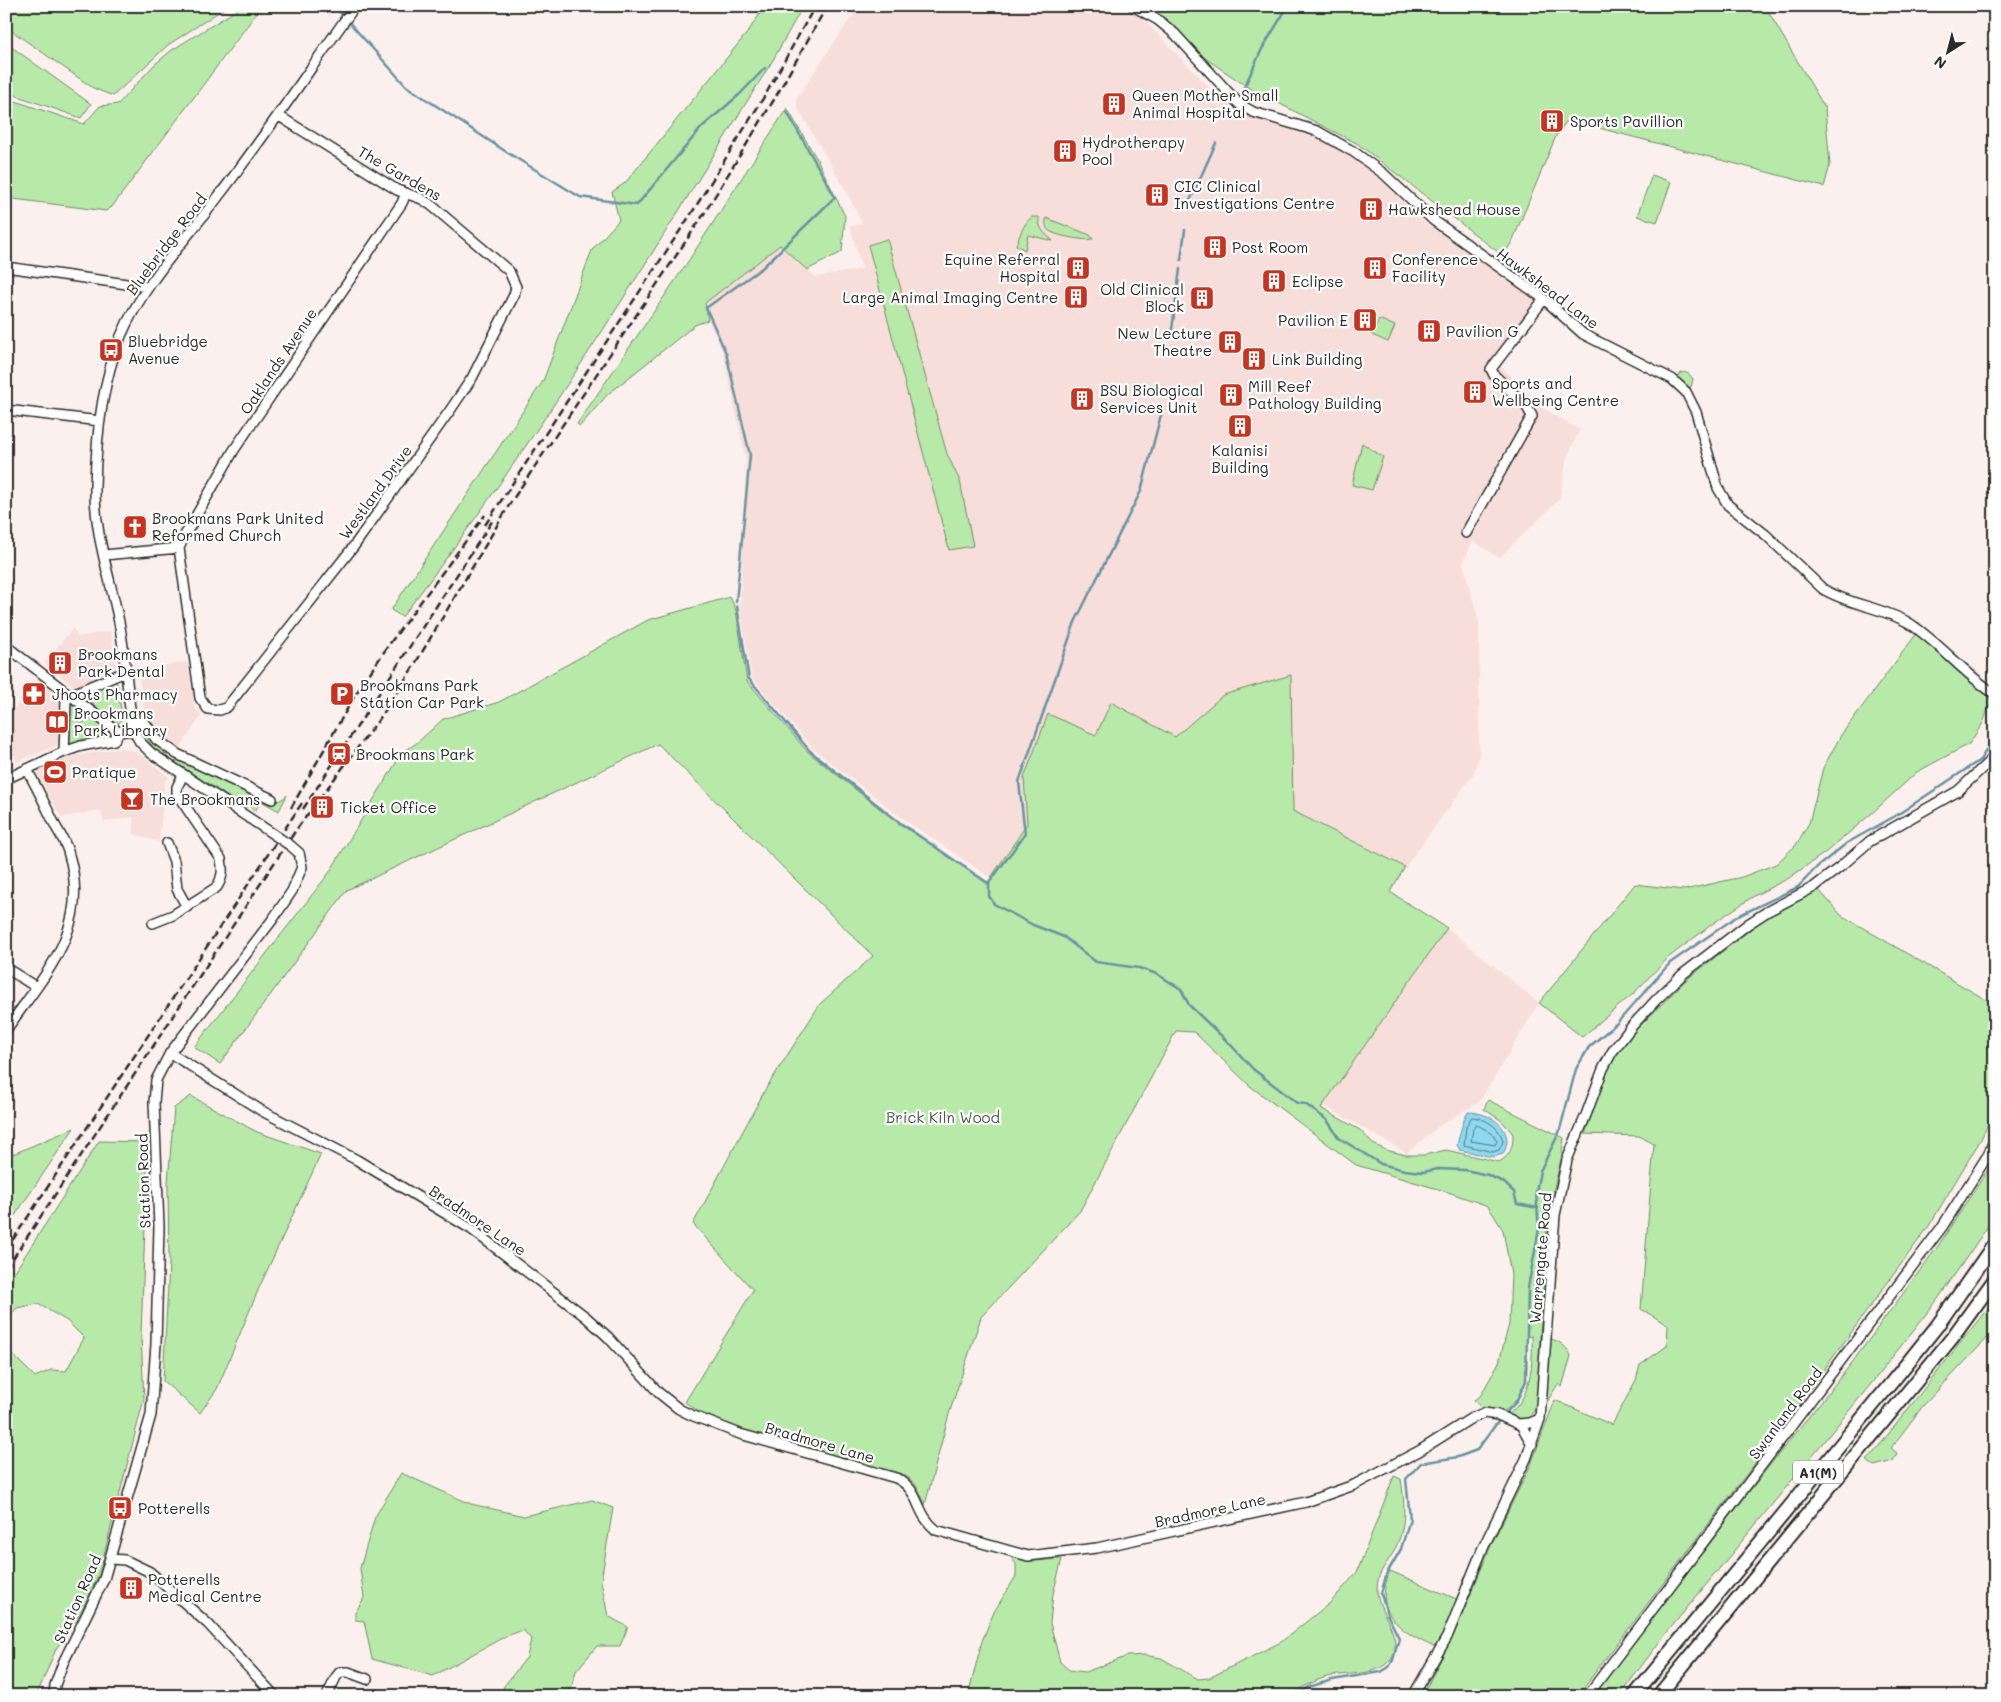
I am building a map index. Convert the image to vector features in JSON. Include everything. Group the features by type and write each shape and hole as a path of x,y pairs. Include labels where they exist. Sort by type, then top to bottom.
{"highway":[{"name":"A1(M)","path":"1634,1696 1937,1326 1995,1244"},
{"name":"A1(M)","path":"1658,1696 1922,1376 1995,1279"}],"street":[{"name":"Hawkshead Lane","path":"1133,6 1158,20 1175,34 1239,104 1253,112 1317,131 1354,152 1384,174 1433,220 1544,299 1584,334 1666,375 1686,392 1696,412 1718,488 1728,505 1766,535 1823,589 1909,623 1980,684 1995,694"},
{"name":"Bluebridge Road","path":"133,726 119,624 95,510 100,422 112,359 128,320 148,287 279,116 352,10"},
{"name":"The Gardens","path":"279,116 406,194 431,205 498,260 509,271 516,287"},
{"name":"Oaklands Avenue","path":"179,548 234,450 402,203 406,194"},
{"path":"6,267 148,287"},
{"name":"Westland Drive","path":"179,548 200,698 208,709 220,710 227,706 354,546 472,378 514,295 516,287"},
{"path":"1466,533 1532,416 1527,408 1494,375 1491,369 1544,299"},
{"path":"6,410 100,422"},
{"path":"104,555 179,548"},
{"path":"6,646 119,732"},
{"path":"64,752 66,700 70,695 125,672"},
{"path":"6,779 64,752 81,746 114,740 119,732 142,722 146,724 156,738 175,753 272,799"},
{"name":"Station Road","path":"54,1696 55,1685 63,1663 96,1599 111,1559 151,1415 156,1344 159,1227 154,1091 158,1073 170,1053 273,919 292,891 302,868 299,854 291,846 145,748 133,726"},
{"path":"168,764 175,753"},
{"name":"Warrengate Road","path":"1413,1696 1447,1637 1482,1550 1532,1444 1540,1419 1555,1215 1567,1160 1603,1069 1612,1052 1632,1026 1656,1000 1690,968 1768,911 1814,887 1870,841 1958,791 1995,756"},
{"path":"6,1030 56,957 68,934 75,904 76,886 69,854 27,769"},
{"path":"153,923 187,907 217,887 221,881 223,871 221,859 177,794 177,787 183,775"},
{"path":"167,843 174,861 177,889 187,907"},
{"path":"6,968 36,987"},
{"name":"Bradmore Lane","path":"170,1053 262,1111 357,1160 471,1229 586,1317 608,1337 660,1393 678,1408 690,1415 740,1434 896,1478 906,1483 913,1492 921,1514 927,1523 936,1530 1028,1556 1097,1548 1306,1502 1354,1484 1419,1451 1477,1416 1490,1413 1521,1424"},
{"name":"Swanland Road","path":"1586,1696 1942,1227 1988,1154 1995,1139"},
{"path":"1532,1444 1521,1424 1540,1419"},
{"path":"111,1559 125,1560 150,1572 208,1624 275,1696"},
{"path":"327,1696 340,1672 348,1672 367,1679"}],"shaded area":[{"path":"859,6 1104,6 1107,8 1118,8 1140,16 1214,92 1237,111 1306,132 1353,157 1384,183 1425,223 1544,305 1498,363 1543,408 1580,430 1567,457 1560,499 1499,558 1473,541 1463,563 1479,621 1479,757 1473,775 1405,867 1293,811 1291,675 1223,695 1175,737 1111,702 1096,735 1024,778 1027,824 991,878 902,818 813,749 752,678 740,609 746,461 723,352 708,320 705,303 780,245 816,277 862,269 850,227 862,223 845,189 798,109 796,99"},
{"path":"73,628 78,637 111,631 116,671 76,688 44,663"},
{"path":"188,662 195,708 202,715 179,750 163,737 144,711 138,669"},
{"path":"39,679 62,697 64,706 60,744 17,762 6,743 6,718"},
{"path":"122,748 137,752 169,777 165,781 159,842 134,834 133,817 104,822 100,810 61,818 36,771 72,756"},
{"path":"1447,928 1539,1003 1480,1101 1439,1126 1407,1153 1323,1105"}],"green space":[{"path":"6,6 228,6 168,45 113,96 93,88 9,29 6,25"},
{"path":"243,6 262,6 112,207 106,211 6,198 6,98 84,124 100,106 118,104 154,65 172,50"},
{"path":"765,6 803,6 773,60 594,343 501,482 402,617 391,610 543,381 592,250 619,220 612,192 625,183 747,33"},
{"path":"1147,6 1765,6 1825,108 1830,165 1824,187 1568,119 1556,136 1512,242 1503,256 1358,144 1249,88 1205,58 1175,27"},
{"path":"6,43 91,104 81,118 6,92"},
{"path":"787,108 818,161 845,216 842,252 807,270 780,245 705,303 708,320 695,325 608,394 580,426 577,424 687,263"},
{"path":"1652,175 1671,182 1657,222 1637,216"},
{"path":"1032,217 1039,217 1041,228 1053,241 1028,235 1025,250 1016,245 1024,226"},
{"path":"1046,218 1090,235 1093,239 1070,238 1052,232 1046,227"},
{"path":"887,239 947,454 960,481 973,546 949,550 868,245"},
{"path":"1379,319 1395,326 1388,342 1372,335"},
{"path":"1681,373 1689,374 1692,377 1691,387 1686,388 1677,379"},
{"path":"1362,443 1383,457 1372,490 1352,485"},
{"name":"Brick Kiln Wood","path":"730,597 736,610 747,681 807,751 898,823 988,882 1027,824 1024,778 1048,714 1096,735 1111,702 1175,737 1223,695 1291,675 1293,811 1405,867 1390,892 1447,928 1321,1108 1360,1130 1373,1144 1386,1150 1406,1155 1424,1155 1446,1150 1499,1162 1510,1150 1513,1134 1502,1121 1484,1109 1488,1100 1564,1138 1561,1160 1548,1212 1540,1336 1540,1393 1535,1409 1530,1417 1517,1421 1507,1415 1522,1400 1526,1390 1531,1368 1532,1336 1527,1337 1525,1384 1514,1402 1504,1411 1492,1413 1486,1411 1474,1400 1481,1395 1499,1362 1509,1324 1511,1275 1503,1230 1488,1206 1448,1192 1356,1165 1250,1086 1194,1032 1176,1031 1080,1211 981,1317 949,1414 925,1505 917,1487 902,1474 742,1432 712,1419 685,1402 753,1290 693,1224 765,1090 820,1004 873,956 658,744 347,890 220,1064 194,1047 329,873 402,753 418,742 443,719 499,702 648,620"},
{"path":"1917,633 1992,699 1983,723 1969,744 1917,772 1826,852 1789,878 1754,896 1715,922 1669,957 1633,994 1582,1037 1539,1003 1635,884 1684,890 1742,877 1776,864 1796,845 1809,823 1823,768 1841,735"},
{"path":"114,682 118,686 122,719 118,724 82,696 97,688 98,691 102,689 101,687"},
{"path":"71,705 81,710 75,719 82,724 88,716 104,728 103,731 108,731 108,736 70,742"},
{"path":"142,727 168,752 168,755 152,746 140,730"},
{"path":"178,759 247,791 249,796 245,804 247,807 245,808 175,762"},
{"path":"257,795 276,801 287,795 279,811 261,801 255,811 247,804 250,797"},
{"path":"1818,889 1841,915 1995,1005 1995,1109 1981,1139 1929,1226 1766,1449 1577,1696 1422,1696 1455,1632 1492,1543 1530,1467 1555,1400 1612,1425 1636,1380 1640,1365 1667,1346 1668,1325 1641,1309 1654,1144 1639,1136 1585,1134 1607,1070 1619,1048 1685,981 1761,921"},
{"path":"191,1096 257,1132 321,1154 259,1288 217,1389 200,1413 163,1381 169,1265 168,1182 174,1108"},
{"path":"74,1128 6,1229 6,1157"},
{"path":"99,1141 148,1142 141,1336 144,1399 99,1574 81,1612 56,1649 38,1692 39,1696 6,1696 6,1348 35,1377 51,1370 66,1371 84,1338 67,1321 38,1304 17,1308 6,1319 6,1285"},
{"path":"1995,1159 1995,1216 1938,1299 1871,1384 1664,1636 1619,1696 1593,1696 1762,1475 1851,1364 1938,1246"},
{"path":"1995,1299 1995,1330 1923,1406 1891,1448 1897,1453 1893,1461 1874,1466 1867,1461"},
{"path":"1550,1339 1563,1345 1571,1356 1562,1387 1558,1384 1545,1405"},
{"path":"401,1473 471,1504 524,1516 592,1500 613,1508 601,1581 608,1616 628,1627 620,1646 597,1646 576,1671 569,1696 501,1696 504,1686 527,1657 531,1639 523,1630 504,1637 433,1676 372,1659 364,1621 355,1620 355,1613 364,1598 360,1568 375,1517"},
{"path":"1394,1476 1401,1479 1404,1508 1403,1526 1398,1544 1380,1574 1377,1590 1378,1599 1391,1628 1395,1647 1393,1656 1380,1668 1365,1673 1327,1677 1307,1685 1290,1696 968,1696 982,1641 994,1612 1016,1576 1016,1564 1009,1555 1034,1561 1062,1559 1053,1594 1050,1623 1060,1662 1069,1670 1085,1672 1128,1656 1144,1655 1161,1658 1198,1679 1209,1678 1281,1642 1331,1602 1357,1572"},
{"path":"1390,1571 1459,1600 1436,1648 1412,1636 1394,1620 1388,1610 1385,1599 1385,1586"}],"water":[{"path":"1468,1112 1485,1115 1493,1119 1504,1130 1507,1137 1503,1154 1493,1157 1460,1150 1457,1145"}],"waterway":[{"path":"334,6 344,17"},
{"path":"1242,92 1262,49 1288,6"},
{"path":"348,21 406,86 508,153 580,197 637,205 702,127 740,94 765,68"},
{"path":"736,602 750,455 726,353 706,308 762,268 835,197 787,112"},
{"path":"1188,205 1216,143"},
{"path":"1181,260 1185,230"},
{"path":"1172,330 1180,269"},
{"path":"989,883 1025,834 1019,782 1075,622 1141,491 1163,407"},
{"path":"737,606 749,679 810,751 899,822 989,884 989,896 994,904 1033,925 1064,937 1096,962 1139,968 1157,974 1181,989 1189,1005 1253,1069 1297,1103 1305,1104 1327,1120 1339,1138 1381,1164 1404,1170 1423,1172 1438,1169 1465,1170 1488,1175 1503,1182 1514,1192 1517,1204 1538,1208"},
{"path":"1504,1415 1516,1402 1526,1381 1528,1288 1539,1229 1536,1192 1540,1171 1559,1133 1576,1069 1589,1047 1617,1023 1670,963 1736,917 1798,887 1817,867 1847,843 1897,815 1980,760 1995,737"},
{"path":"1295,1696 1309,1687 1332,1680 1381,1672 1389,1667 1399,1638 1387,1614 1381,1593 1387,1573 1401,1549 1410,1519 1406,1479 1421,1463 1458,1457 1477,1450 1500,1419"}],"railway":[{"path":"485,525 693,211 767,92 815,6"},
{"path":"6,1269 296,830 383,714 415,664 511,502 702,217 775,98 827,6"},
{"path":"291,808 355,695 388,646 485,515"},
{"path":"303,809 493,520"},
{"path":"6,1250 304,800"}],"place":[{"name":"Queen Mother Small Animal Hospital","path":"1114,104"},
{"name":"Sports Pavillion","path":"1552,121"},
{"name":"Hydrotherapy Pool","path":"1065,151"},
{"name":"CIC Clinical Investigations Centre","path":"1157,195"},
{"name":"Hawkshead House","path":"1371,209"},
{"name":"Post Room","path":"1215,247"},
{"name":"Equine Referral Hospital","path":"1078,268"},
{"name":"Conference Facility","path":"1375,268"},
{"name":"Eclipse","path":"1274,281"},
{"name":"Large Animal Imaging Centre","path":"1076,297"},
{"name":"Old Clinical Block","path":"1202,298"},
{"name":"Pavilion E","path":"1365,320"},
{"name":"Pavilion G","path":"1429,331"},
{"name":"New Lecture Theatre","path":"1230,342"},
{"name":"Bluebridge Avenue","path":"111,350"},
{"name":"Link Building","path":"1254,359"},
{"name":"Sports and Wellbeing Centre","path":"1475,392"},
{"name":"Mill Reef Pathology Building","path":"1231,395"},
{"name":"BSU Biological Services Unit","path":"1082,399"},
{"name":"Kalanisi Building","path":"1240,426"},
{"name":"Brookmans Park United Reformed Church","path":"135,527"},
{"name":"Brookmans Park Dental","path":"60,663"},
{"name":"Jhoots Pharmacy","path":"34,694"},
{"name":"Brookmans Park Station Car Park","path":"342,694"},
{"name":"Brookmans Park Library","path":"57,722"},
{"name":"Brookmans Park","path":"339,754"},
{"name":"Pratique","path":"55,772"},
{"name":"The Brookmans","path":"132,799"},
{"name":"Ticket Office","path":"322,807"},
{"name":"Potterells","path":"120,1508"},
{"name":"Potterells Medical Centre","path":"131,1588"}]}
